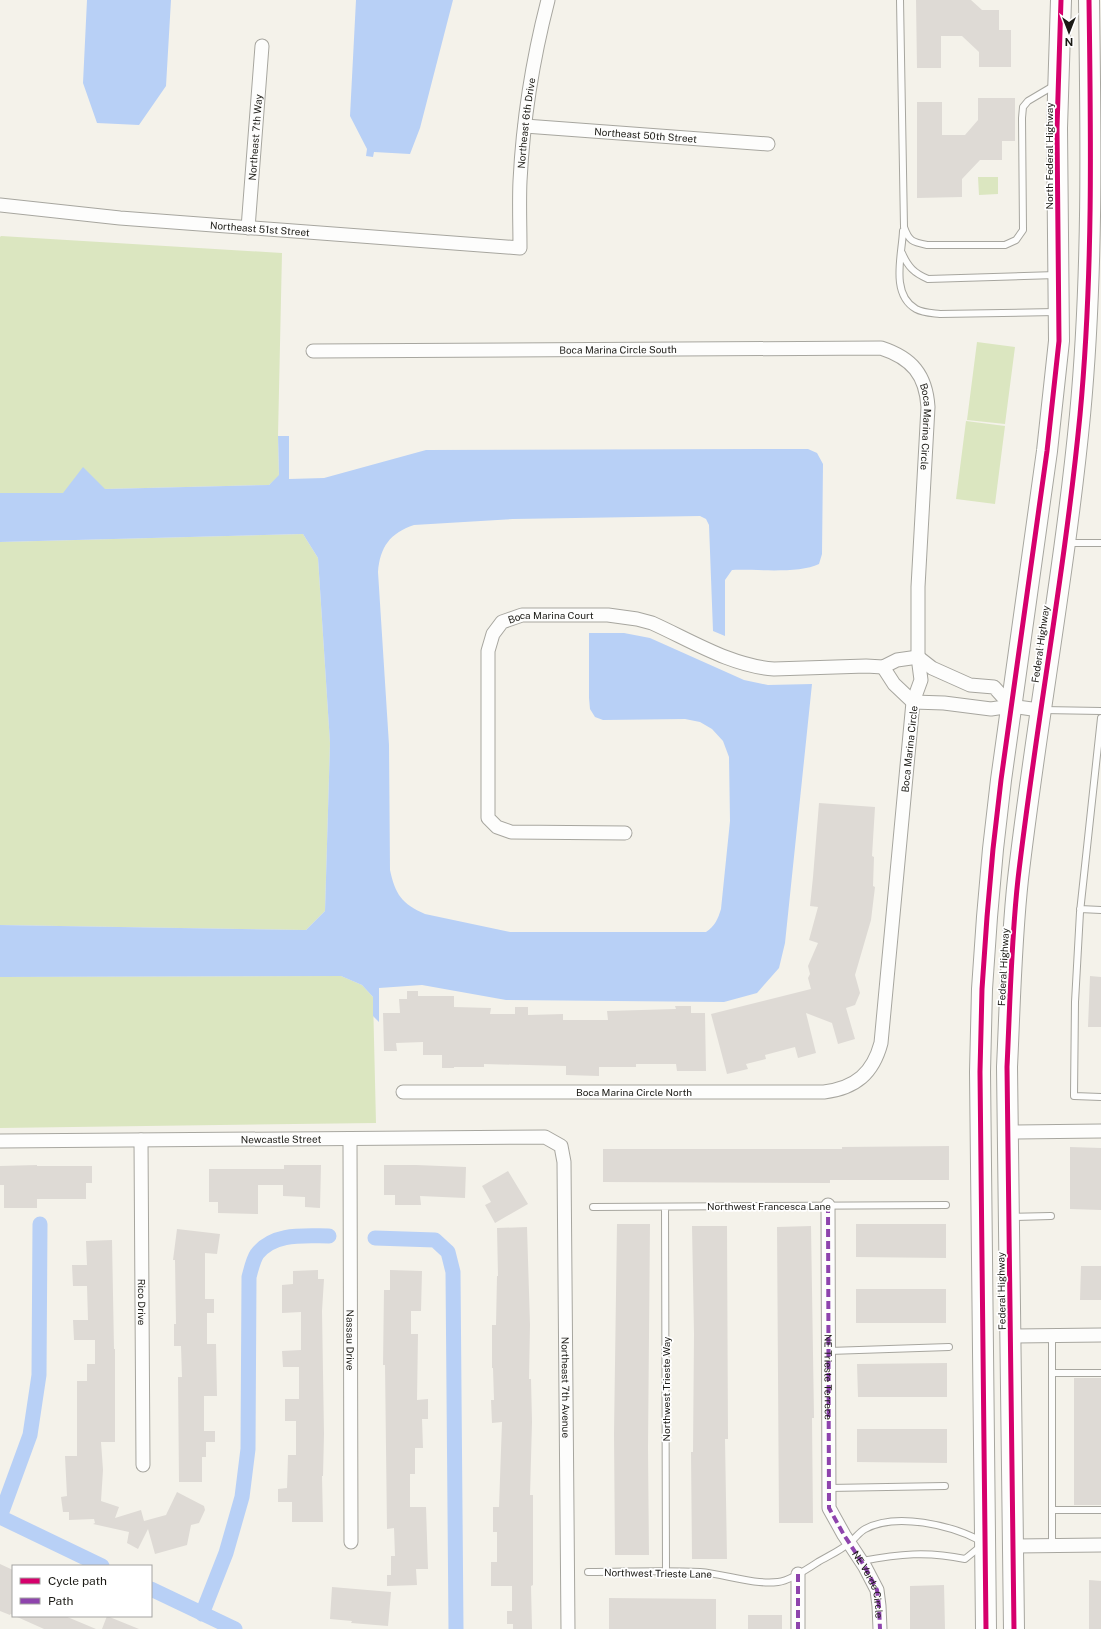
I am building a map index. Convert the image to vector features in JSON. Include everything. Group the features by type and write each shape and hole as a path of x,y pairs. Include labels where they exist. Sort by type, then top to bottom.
{"main road":[{"name":"North Federal Highway","path":"1059,312 1058,83 1061,0"},
{"path":"1059,312 1094,310 1095,273 1090,249 1096,95 1090,0"},
{"path":"1058,275 1095,273"},
{"name":"Federal Highway","path":"1014,1629 1008,1068 1014,920 1039,710 1064,543 1094,310"},
{"name":"Federal Highway","path":"986,1629 980,1129 982,989 987,917 1000,788 1047,451 1058,341 1059,312"},
{"path":"980,1072 992,1109 1008,1132"},
{"path":"980,1129 990,1140 997,1152 1009,1189"},
{"path":"984,1494 998,1531 1004,1540 1013,1546"},
{"path":"985,1543 999,1568 1014,1606"}],"street":[{"name":"Northeast 6th Drive","path":"520,248 520,181 525,126 531,82 548,0"},
{"name":"Northeast 7th Way","path":"248,228 262,46"},
{"name":"Northeast 50th Street","path":"525,126 768,144"},
{"name":"Northeast 51st Street","path":"0,205 120,218 520,248"},
{"name":"Boca Marina Circle South","path":"313,351 881,348 894,352 906,359 916,369"},
{"name":"Boca Marina Circle","path":"862,1078 871,1068 881,1043 913,702 922,680 918,656 918,587 928,407 927,394 923,381 916,369"},
{"name":"Boca Marina Court","path":"625,833 511,832 497,827 488,818 488,651 493,634 502,622 522,615 608,615 637,619 652,623 735,661 760,668 883,667 897,660 918,656"},
{"path":"918,656 932,668 970,685 994,687 1011,706"},
{"path":"883,667 894,684 913,702 944,703 991,709 1011,706 1039,710"},
{"name":"Boca Marina Circle North","path":"403,1092 824,1092 850,1086 862,1078"},
{"path":"1008,1132 1101,1131"},
{"name":"Newcastle Street","path":"0,1141 545,1137 561,1146"},
{"name":"Nassau Drive","path":"350,1138 351,1542"},
{"name":"Rico Drive","path":"141,1140 143,1465"},
{"name":"Northeast 7th Avenue","path":"561,1146 564,1162 568,1629"},
{"name":"NE Trieste Terrece","path":"828,1205 829,1508 850,1543"},
{"path":"1011,1336 1101,1335"},
{"name":"NE Verde Circle","path":"850,1543 876,1590 879,1606 880,1629"},
{"path":"1013,1546 1101,1546"},
{"path":"798,1574 798,1629"}],"lane":[{"path":"900,0 904,226 899,271 899,287 904,298 916,309 940,314 1059,312"},
{"path":"904,226 908,238 915,242 927,245 1005,245 1016,240 1023,230 1023,107 1028,101 1058,83"},
{"path":"902,252 907,265 919,275 928,279 1033,277 1058,275"},
{"path":"1064,543 1101,543"},
{"path":"1039,710 1101,711"},
{"path":"1101,718 1080,909 1075,1002 1074,1096 1101,1097"},
{"path":"1080,909 1101,910"},
{"name":"Northwest Francesca Lane","path":"593,1207 946,1204"},
{"name":"Northwest Trieste Way","path":"665,1207 666,1572"},
{"path":"1010,1217 1051,1216"},
{"path":"1052,1335 1052,1546"},
{"path":"829,1351 949,1347"},
{"path":"1052,1373 1101,1373"},
{"path":"829,1488 945,1486"},
{"path":"1052,1510 1101,1510"},
{"name":"Northwest Trieste Lane","path":"588,1572 700,1572 751,1580 778,1582 798,1574 850,1543 864,1530 883,1522 902,1521 936,1525 965,1533 985,1543"},
{"path":"861,1562 897,1555 942,1554 965,1558 985,1543"}],"green space":[{"path":"978,177 998,177 998,194 979,195"},
{"path":"1,236 282,253 278,436 279,476 269,485 105,489 63,493 0,493"},
{"path":"977,342 1015,347 1005,424 967,420"},
{"path":"966,421 1005,426 995,504 956,499"},
{"path":"303,534 318,558 330,743 325,911 306,930 0,925 0,542"},
{"path":"341,976 362,985 373,997 376,1123 0,1128 0,977"}],"water":[{"path":"87,0 171,0 166,86 139,125 97,123 83,83"},
{"path":"356,0 453,0 420,128 410,154 374,152 373,157 366,156 367,149 350,116"},
{"path":"278,436 289,436 289,479 324,478 426,450 808,449 817,453 823,464 822,554 819,564 811,567 789,570 732,570 725,580 725,636 713,631 709,525 706,519 700,516 513,519 414,525 399,532 388,542 381,555 378,572 389,745 390,870 397,892 405,902 425,914 510,932 706,932 716,922 721,909 730,821 729,757 723,741 712,729 700,722 685,719 603,720 595,717 590,709 589,698 589,633 624,633 650,638 744,680 768,685 812,684 785,943 779,968 757,993 724,1002 506,1000 422,985 379,988 379,1022 373,1016 373,997 362,985 341,976 0,977 0,925 306,930 325,911 330,743 318,558 303,534 0,542 0,493 63,493 83,467 105,489 269,485 279,475"}],"building":[{"path":"916,0 971,0 982,10 999,10 999,30 1011,30 1011,67 979,67 979,52 962,36 941,36 941,68 917,68"},
{"path":"978,98 1015,98 1015,141 1002,141 1002,160 980,160 962,179 962,197 917,198 917,102 942,102 942,135 965,135 978,120"},
{"path":"819,803 875,807 872,856 874,857 873,886 875,887 871,920 855,975 860,993 855,1005 846,1008 855,1039 838,1044 832,1023 806,1013 816,1053 798,1058 795,1047 765,1055 766,1059 746,1064 748,1069 727,1074 711,1014 811,989 808,978 810,974 808,966 818,943 809,940 818,907 810,906"},
{"path":"1090,976 1101,977 1101,1027 1088,1027"},
{"path":"407,991 418,991 418,996 454,996 454,1007 491,1008 490,1014 515,1014 515,1007 528,1007 528,1015 563,1014 563,1020 608,1020 607,1011 676,1009 675,1006 691,1006 691,1013 705,1013 706,1071 677,1071 676,1064 636,1064 636,1067 599,1067 599,1076 566,1075 566,1066 484,1064 484,1067 442,1068 442,1055 423,1055 423,1042 396,1043 397,1051 384,1051 383,1013 400,1013 399,999 407,999"},
{"path":"949,1146 949,1180 830,1180 830,1183 603,1182 603,1149 842,1149 842,1147"},
{"path":"1070,1147 1101,1148 1101,1210 1070,1209"},
{"path":"284,1165 321,1165 320,1208 305,1207 305,1197 283,1196 283,1185 258,1185 258,1214 218,1213 218,1202 209,1202 209,1169 284,1169"},
{"path":"384,1165 466,1167 465,1198 420,1196 421,1205 395,1205 395,1195 384,1195"},
{"path":"0,1166 92,1166 92,1183 86,1183 86,1199 37,1199 37,1208 4,1208 4,1185 0,1185"},
{"path":"508,1171 528,1204 495,1223 485,1205 491,1202 482,1186"},
{"path":"617,1224 650,1224 648,1448 649,1555 615,1555 614,1434"},
{"path":"856,1224 946,1224 946,1258 856,1257"},
{"path":"692,1226 727,1226 728,1439 725,1439 727,1559 692,1559 691,1452 693,1452 694,1334"},
{"path":"811,1226 814,1418 812,1418 813,1523 779,1523 777,1227"},
{"path":"527,1227 530,1325 529,1379 531,1379 532,1422 530,1495 533,1495 533,1585 531,1586 532,1629 513,1629 513,1624 507,1624 507,1611 512,1611 512,1586 491,1586 491,1562 497,1562 497,1532 493,1532 493,1507 499,1507 502,1422 492,1423 491,1400 494,1400 492,1325 496,1325 498,1276 497,1228"},
{"path":"177,1229 220,1234 217,1254 205,1253 205,1299 214,1299 214,1313 207,1313 207,1344 216,1344 217,1396 204,1396 204,1431 215,1431 215,1442 206,1442 206,1457 202,1457 202,1482 179,1482 178,1377 182,1377 181,1346 174,1346 174,1324 176,1324 175,1260 173,1260"},
{"path":"112,1240 115,1349 115,1442 101,1442 103,1470 101,1501 119,1507 115,1518 141,1510 144,1521 166,1515 177,1492 204,1506 205,1510 199,1523 191,1525 187,1545 155,1554 148,1529 138,1549 127,1543 129,1532 93,1524 95,1523 94,1519 69,1520 69,1512 63,1512 61,1497 67,1496 65,1456 77,1456 77,1381 87,1381 87,1364 95,1364 95,1340 74,1340 73,1320 88,1320 87,1286 73,1286 72,1265 87,1265 86,1241"},
{"path":"1081,1266 1101,1266 1101,1300 1080,1300"},
{"path":"318,1270 318,1279 324,1279 322,1311 324,1434 322,1476 323,1522 292,1522 292,1502 278,1502 278,1489 287,1488 288,1455 296,1455 296,1421 285,1421 285,1399 299,1399 299,1367 283,1367 282,1351 301,1350 301,1312 282,1313 282,1285 293,1284 293,1271"},
{"path":"390,1270 422,1271 421,1311 411,1311 411,1334 418,1334 417,1400 428,1399 428,1419 422,1419 423,1448 415,1448 415,1474 410,1474 410,1507 426,1507 428,1569 416,1569 417,1585 387,1586 387,1575 391,1575 391,1556 395,1556 394,1528 387,1529 385,1365 383,1365 384,1290 390,1290"},
{"path":"856,1289 946,1289 946,1323 856,1323"},
{"path":"947,1363 947,1397 858,1397 857,1364"},
{"path":"1074,1378 1101,1378 1101,1505 1074,1505"},
{"path":"857,1429 947,1429 947,1463 857,1462"},
{"path":"0,1564 12,1570 12,1615 0,1611"},
{"path":"1089,1580 1101,1581 1101,1629 1089,1629"},
{"path":"944,1585 945,1629 910,1629 910,1586"},
{"path":"332,1587 391,1592 388,1626 351,1623 352,1621 330,1619"},
{"path":"609,1598 716,1599 716,1629 609,1629"},
{"path":"748,1615 782,1615 782,1629 748,1629"},
{"path":"17,1617 67,1617 96,1629 44,1629"},
{"path":"107,1617 109,1617 139,1629 102,1629"}],"waterway":[{"path":"0,1517 30,1435 39,1375 40,1224"},
{"path":"202,1614 226,1553 242,1497 248,1449 249,1277 253,1262 257,1254 272,1242 290,1237 329,1236"},
{"path":"375,1238 435,1240 448,1252 453,1272 456,1629"},
{"path":"0,1517 100,1565"},
{"path":"152,1589 235,1629"}],"marked path":[{"path":"828,1205 829,1508 844,1535 865,1567 877,1590 880,1629"},
{"path":"798,1574 798,1629"}],"cycle path":[{"path":"986,1629 980,1072 982,989 993,849 1001,780 1047,451 1059,341 1057,128 1061,0"},
{"path":"1014,1629 1007,1067 1011,973 1018,879 1025,821 1067,531 1080,415 1089,259 1089,0"}]}
